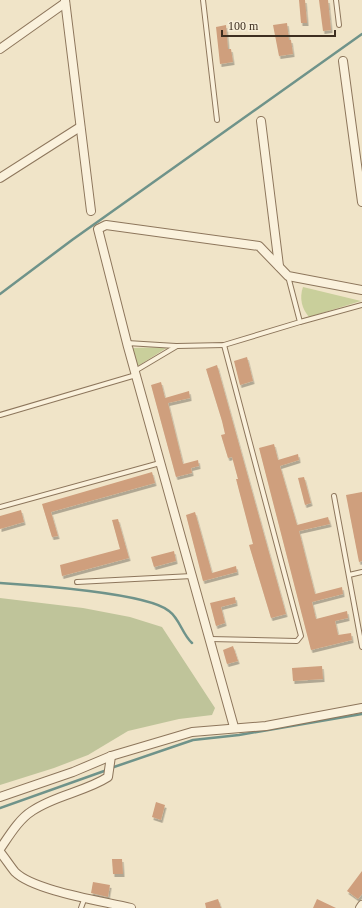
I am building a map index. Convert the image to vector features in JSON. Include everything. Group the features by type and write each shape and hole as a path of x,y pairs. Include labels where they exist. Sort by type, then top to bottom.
{"street":[{"path":"0,49 65,1 91,211"},
{"path":"343,61 362,202"},
{"path":"261,121 279,266"},
{"path":"0,178 80,127"},
{"path":"234,728 135,374 98,229 106,225 259,246 288,276 362,290"},
{"path":"0,798 73,772 111,756 192,732 266,726 362,708"},
{"path":"111,756 108,776 98,783 58,797 31,811 0,850 16,872 30,882 59,891 130,908"}],"lane":[{"path":"203,0 217,120"},
{"path":"336,0 339,26"},
{"path":"288,276 300,322"},
{"path":"127,343 177,346 224,345 362,305"},
{"path":"209,639 297,642 302,636 224,345"},
{"path":"0,415 135,374 177,346"},
{"path":"0,507 160,463"},
{"path":"334,496 362,647"},
{"path":"349,575 362,572"},
{"path":"77,582 192,576"},
{"path":"81,908 85,897"}],"green space":[{"path":"303,287 361,301 309,317 302,303 301,295"},
{"path":"168,347 138,366 132,348"},
{"path":"0,598 83,608 130,617 162,627 215,708 212,715 179,719 128,731 88,755 54,768 0,785"}],"building":[{"path":"299,0 305,0 307,23 301,23"},
{"path":"319,0 328,0 331,30 323,31"},
{"path":"287,23 289,40 291,40 293,54 279,56 273,25"},
{"path":"226,25 228,49 231,49 233,62 220,64 216,27"},
{"path":"247,357 253,381 240,385 234,361"},
{"path":"217,365 286,614 271,618 249,545 253,544 236,479 238,479 232,457 228,458 221,435 225,434 206,369"},
{"path":"161,382 165,398 189,391 190,398 168,403 183,464 198,460 199,466 191,468 192,473 176,477 151,385"},
{"path":"274,444 278,460 298,454 299,460 280,466 297,525 328,517 330,524 299,531 315,594 342,587 343,594 312,602 316,619 347,611 348,618 335,621 338,635 351,633 352,640 311,650 259,448"},
{"path":"152,472 155,483 51,512 58,536 52,537 42,504"},
{"path":"304,477 311,503 305,505 298,478"},
{"path":"362,492 362,561 359,562 346,495"},
{"path":"21,510 24,522 0,529 0,516"},
{"path":"195,512 212,573 236,566 237,572 203,581 186,515"},
{"path":"118,519 129,558 62,576 60,565 120,549 112,520"},
{"path":"174,551 176,561 154,567 151,557"},
{"path":"235,597 236,603 221,607 225,623 216,626 210,603"},
{"path":"233,646 238,661 227,664 223,650"},
{"path":"322,666 323,679 293,681 292,668"},
{"path":"156,802 165,805 161,820 152,817"},
{"path":"112,859 122,859 123,874 113,874"},
{"path":"362,871 362,894 358,899 347,891"},
{"path":"93,882 110,885 108,897 91,893"},
{"path":"218,899 221,908 206,908 205,903"},
{"path":"317,899 336,908 313,908"}],"waterway":[{"path":"0,294 72,240 362,34"},
{"path":"0,583 89,591 138,599 157,605 173,614 192,643"},
{"path":"111,768 193,740 239,735 362,714"},
{"path":"0,808 107,770"}]}
